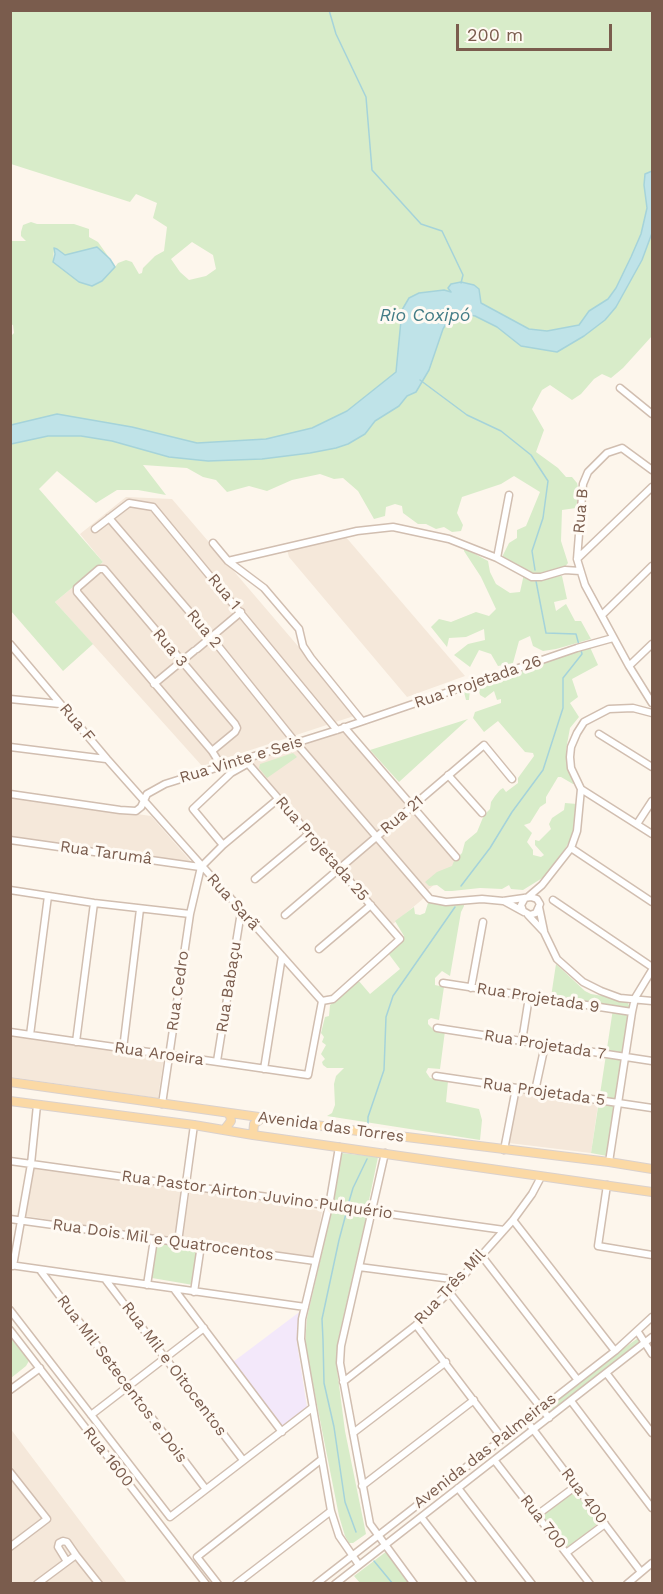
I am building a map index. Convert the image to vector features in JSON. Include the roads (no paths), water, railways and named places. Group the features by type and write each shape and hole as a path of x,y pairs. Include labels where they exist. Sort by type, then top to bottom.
{"main road":[{"name":"Avenida das Torres","path":"10,1082 652,1169"},
{"name":"Avenida das Torres","path":"10,1101 194,1125 652,1192"},
{"path":"224,1130 231,1121 227,1113"},
{"path":"253,1135 254,1124 264,1118"}],"street":[{"path":"620,388 652,414"},
{"name":"Rua B","path":"577,559 583,484 588,472 607,453 622,448 652,470"},
{"path":"652,487 577,559 580,572 613,638 652,703"},
{"path":"497,558 508,495"},
{"name":"Rua 1","path":"95,529 129,503 153,507 337,730"},
{"name":"Rua 2","path":"109,518 211,637 296,743 430,899 446,902 482,899 504,901 527,897"},
{"path":"228,561 357,531 393,527 449,539 497,558 532,577 541,577 565,570 580,572"},
{"path":"213,543 228,561 264,588 299,629 303,646 311,658 362,721"},
{"path":"602,615 652,566"},
{"name":"Rua 3","path":"154,684 76,589 99,569 104,568 236,726 235,732 212,751"},
{"path":"222,767 212,751 154,684 241,612"},
{"name":"Rua Projetada 26","path":"344,727 580,647 613,638"},
{"name":"Rua F","path":"10,644 144,802"},
{"path":"629,666 652,644"},
{"path":"10,699 61,705"},
{"path":"526,914 521,905 542,885 571,848 577,831 581,789 570,757 571,747 577,733 584,722 609,709 633,708 652,713"},
{"path":"344,727 456,857"},
{"name":"Rua Vinte e Seis","path":"144,802 147,794 158,786 245,761 344,727"},
{"path":"599,734 652,767"},
{"name":"Rua 21","path":"285,915 484,745 512,779"},
{"path":"10,747 107,759"},
{"path":"223,845 193,809 245,761"},
{"name":"Rua Projetada 25","path":"245,761 400,939 333,999 322,1001"},
{"path":"448,775 482,813"},
{"path":"581,789 652,834"},
{"path":"10,794 129,811 138,810 144,802"},
{"path":"201,867 278,798"},
{"path":"637,824 652,801"},
{"name":"Rua Sarã","path":"144,802 322,1001"},
{"path":"255,879 309,834"},
{"name":"Rua Tarumâ","path":"10,840 201,867"},
{"path":"571,848 652,902"},
{"name":"Rua Cedro","path":"162,1104 190,914 201,867"},
{"path":"526,914 536,913 542,885"},
{"path":"10,890 190,914"},
{"path":"30,1035 48,896"},
{"path":"527,897 534,897 539,904 544,932 557,959 578,978 601,991 620,998 652,1001"},
{"path":"553,900 652,969 635,998 609,1162"},
{"path":"504,901 526,914 544,932"},
{"path":"76,1042 94,903"},
{"path":"319,949 371,905"},
{"path":"123,1049 140,909"},
{"name":"Rua Babaçu","path":"217,1061 242,912"},
{"path":"471,988 483,922"},
{"path":"264,1069 282,956"},
{"name":"Rua Projetada 9","path":"443,984 632,1012"},
{"path":"522,1041 529,997"},
{"name":"Rua Aroeira","path":"10,1032 308,1075 322,1001"},
{"name":"Rua Projetada 7","path":"437,1029 652,1061"},
{"path":"535,1091 545,1045"},
{"name":"Rua Projetada 5","path":"436,1076 652,1108"},
{"path":"504,1150 516,1088"},
{"path":"37,1105 31,1164 12,1266 305,1308"},
{"path":"178,1242 194,1125"},
{"name":"Avenida das Torres","path":"339,1147 329,1206 302,1319 301,1339 331,1511 339,1536 359,1565"},
{"path":"385,1153 341,1346 340,1363 370,1524 414,1584"},
{"name":"Rua Pastor Airton Juvino Pulquério","path":"10,1161 504,1230"},
{"name":"Rua Três Mil","path":"343,1382 416,1325 449,1292 513,1220 541,1177"},
{"path":"607,1185 598,1246 652,1255"},
{"name":"Rua Dois Mil e Quatrocentos","path":"10,1219 315,1261"},
{"path":"513,1220 615,1351"},
{"path":"147,1285 154,1239"},
{"path":"194,1292 201,1245"},
{"path":"481,1255 577,1379"},
{"path":"359,1267 459,1280"},
{"name":"Rua Mil Setecentos e Dois","path":"40,1270 205,1488"},
{"name":"Rua Mil e Oitocentos","path":"105,1279 243,1460"},
{"path":"174,1289 282,1432"},
{"path":"449,1292 549,1418"},
{"path":"10,1310 170,1517 312,1408"},
{"name":"Avenida das Palmeiras","path":"316,1584 615,1351 652,1317"},
{"path":"416,1325 502,1438"},
{"path":"91,1415 204,1328"},
{"name":"Rua 1600","path":"10,1330 206,1584"},
{"path":"638,1332 652,1354"},
{"name":"Avenida das Palmeiras","path":"335,1584 652,1337"},
{"path":"353,1433 446,1362"},
{"path":"10,1390 40,1368"},
{"path":"607,1374 652,1433"},
{"path":"362,1486 474,1400"},
{"path":"571,1401 652,1508"},
{"name":"Rua 400","path":"526,1420 641,1572"},
{"path":"219,1584 197,1557 322,1459"},
{"name":"Rua 700","path":"495,1461 591,1584"},
{"path":"10,1472 47,1520 11,1547"},
{"path":"537,1515 576,1486"},
{"path":"458,1488 532,1584"},
{"path":"236,1584 331,1511"},
{"path":"421,1517 473,1584"},
{"path":"566,1553 605,1524"},
{"path":"66,1560 58,1547 63,1541 67,1542 99,1584"},
{"path":"41,1582 66,1560 76,1555"},
{"path":"627,1584 652,1563"}],"water":[{"name":"Rio Coxipó","path":"652,171 652,233 642,260 616,307 605,320 557,352 521,346 497,327 475,316 456,312 452,314 443,329 429,370 416,392 407,396 399,406 375,421 365,434 348,444 310,453 262,459 208,461 169,457 112,441 81,436 48,436 11,444 11,425 57,414 132,427 197,443 266,439 312,428 347,411 396,372 402,310 409,298 419,293 444,290 451,292 448,288 451,284 461,282 474,285 479,289 481,303 529,329 547,331 579,325 589,311 608,299 631,257 641,234 647,208 645,174"},
{"path":"97,247 115,267 102,281 92,286 79,282 53,262 54,248 65,255"}],"waterway":[{"path":"329,10 336,34 366,97 372,170 421,224 442,231 463,275 461,283"},
{"path":"420,380 467,415 501,431 531,455 548,481 543,518 532,551 535,570"},
{"path":"536,581 546,633 576,634 579,645"},
{"path":"461,886 543,770 563,708 563,678 582,654 581,650"},
{"path":"368,1124 368,1117 384,1070 386,1017 393,996 455,907"},
{"path":"348,1205 353,1188 367,1159"},
{"path":"347,1210 322,1319 324,1383 334,1427 345,1502 356,1532"},
{"path":"374,1561 393,1584"}]}
